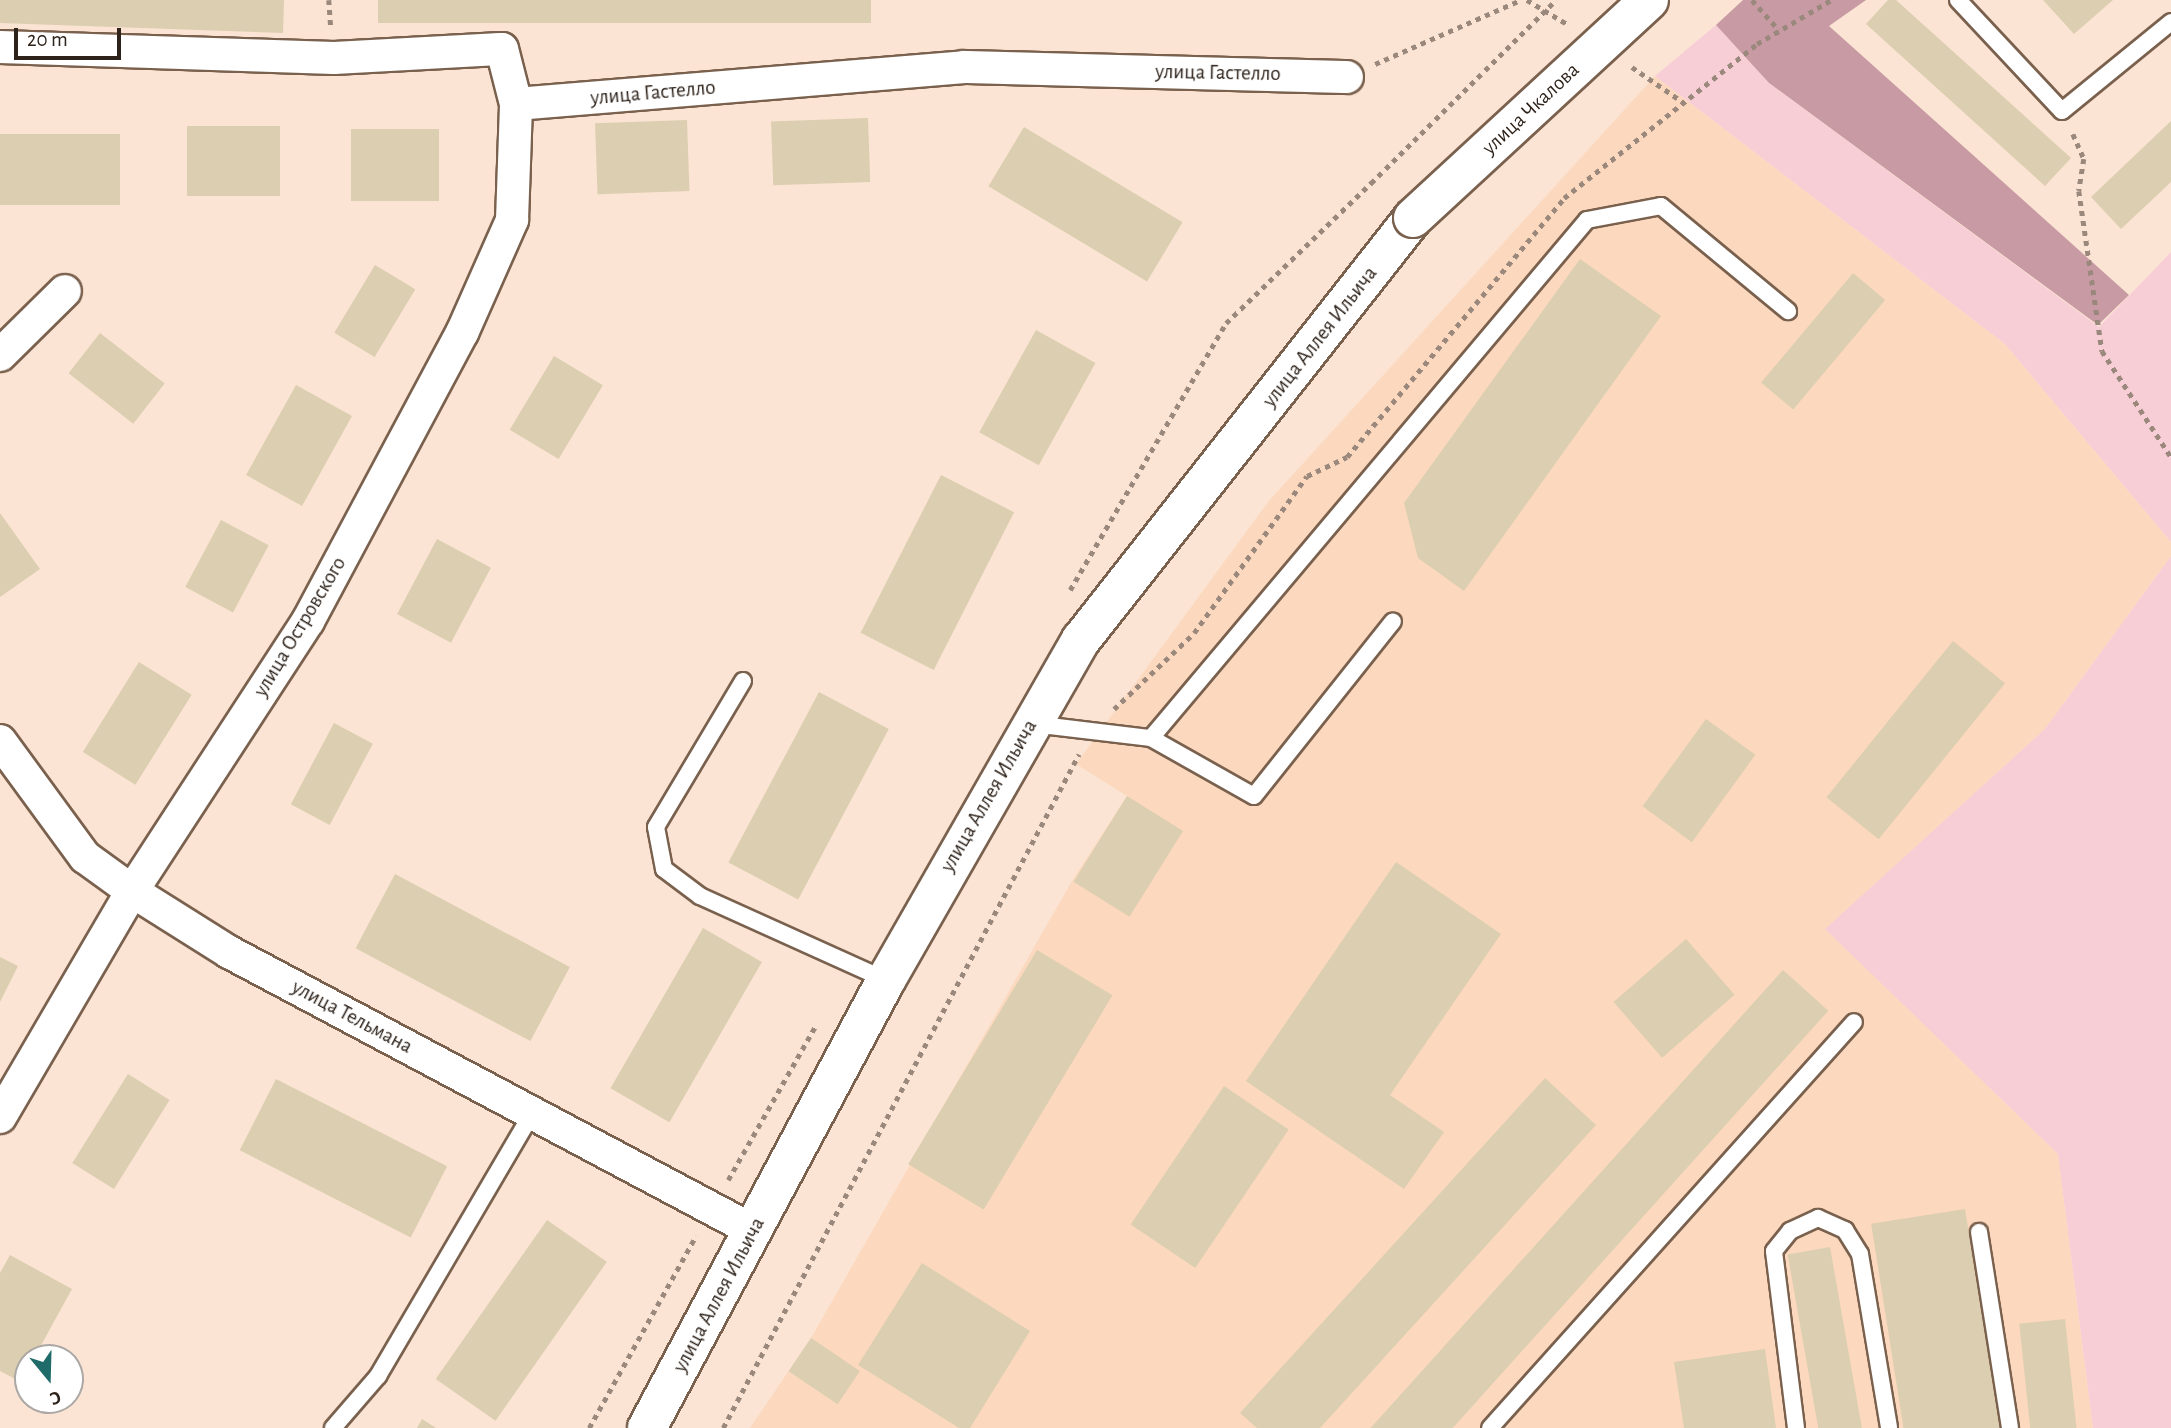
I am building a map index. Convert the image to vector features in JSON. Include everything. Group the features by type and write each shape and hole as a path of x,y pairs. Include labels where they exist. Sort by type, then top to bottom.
{"main road":[{"name":"улица Чкалова","path":"1413,218 1649,0"},
{"name":"улица Аллея Ильича","path":"647,1428 886,980 1081,640 1413,218"}],"street":[{"path":"0,47 334,58 502,49 516,104"},
{"name":"улица Гастелло","path":"516,104 964,67 1347,76"},
{"name":"улица Островского","path":"0,1117 132,891 309,621 462,332 512,220 516,104"},
{"path":"0,355 65,291"},
{"name":"улица Тельмана","path":"0,741 85,857 132,891 229,952 754,1231"}],"lane":[{"path":"1958,0 2062,111 2171,22"},
{"path":"1151,738 1587,220 1661,206 1788,311"},
{"path":"1031,724 1151,738 1254,796 1393,621"},
{"path":"743,681 656,827 664,869 701,896 886,980"},
{"path":"1490,1428 1854,1022"},
{"path":"333,1428 378,1376 533,1112"},
{"path":"1796,1428 1774,1251 1790,1231 1818,1218 1845,1230 1860,1254 1889,1428"},
{"path":"1979,1231 2010,1428"}],"path":[{"path":"1347,76 1521,0"},
{"path":"1371,183 1556,0"},
{"path":"1752,0 1779,30"},
{"path":"2062,111 2084,159 2079,191 2102,351 2171,457"}],"shaded area":[{"path":"1743,0 1866,0 1829,26 2129,295 2098,325 1769,83 1716,25"},
{"path":"1716,25 1769,83 2099,327 2171,252 2171,542 2005,344 1655,76"},
{"path":"1655,76 2005,344 2171,542 2171,556 2045,729 1826,929 2058,1154 2093,1428 750,1428 811,1338 1072,881 1127,796 1076,764 1268,502"},
{"path":"2171,556 2171,1428 2093,1428 2058,1154 1825,929 2045,729"}],"building":[{"path":"0,0 284,0 283,33 0,23"},
{"path":"378,0 871,0 871,23 378,23"},
{"path":"1888,0 1896,0 2071,158 2045,186 1866,24"},
{"path":"2043,0 2113,0 2074,34"},
{"path":"868,118 870,182 773,185 771,121"},
{"path":"687,120 689,191 598,194 595,123"},
{"path":"2171,121 2171,182 2121,229 2091,197"},
{"path":"187,126 280,126 280,196 187,196"},
{"path":"1024,127 1183,222 1147,281 988,186"},
{"path":"351,129 439,129 439,201 351,201"},
{"path":"0,134 120,134 120,205 0,205"},
{"path":"1580,259 1661,316 1464,591 1418,558 1404,503"},
{"path":"375,265 415,289 375,357 334,333"},
{"path":"1853,273 1885,300 1793,410 1761,383"},
{"path":"1036,330 1095,363 1039,465 979,432"},
{"path":"100,333 165,383 133,424 69,373"},
{"path":"554,356 603,385 559,459 510,430"},
{"path":"296,385 352,416 302,506 246,475"},
{"path":"941,475 1014,512 934,670 861,633"},
{"path":"0,513 40,569 0,597"},
{"path":"221,520 269,545 233,612 185,587"},
{"path":"437,539 491,568 451,643 397,614"},
{"path":"1953,641 2005,683 1879,839 1827,797"},
{"path":"139,662 192,695 135,785 83,752"},
{"path":"819,692 889,729 798,899 728,862"},
{"path":"1706,719 1755,755 1692,842 1643,806"},
{"path":"334,723 373,744 330,825 291,804"},
{"path":"1127,796 1183,831 1129,917 1073,882"},
{"path":"1396,862 1501,934 1390,1095 1444,1132 1404,1189 1246,1081"},
{"path":"395,874 570,967 530,1041 356,948"},
{"path":"703,928 762,962 669,1122 611,1088"},
{"path":"1686,939 1735,995 1662,1058 1614,1002"},
{"path":"1037,950 1112,995 984,1210 908,1164"},
{"path":"0,957 18,966 0,1002"},
{"path":"1783,970 1828,1011 1453,1428 1371,1428"},
{"path":"128,1074 170,1100 114,1189 72,1163"},
{"path":"1545,1078 1596,1125 1320,1428 1257,1428 1240,1413"},
{"path":"276,1079 447,1166 411,1237 240,1150"},
{"path":"1224,1086 1289,1130 1195,1268 1131,1224"},
{"path":"1965,1209 2000,1428 1904,1428 1871,1224"},
{"path":"547,1220 607,1262 496,1421 436,1379"},
{"path":"1830,1247 1862,1428 1818,1428 1788,1254"},
{"path":"10,1255 72,1289 42,1344 14,1344 14,1378 0,1371 0,1273"},
{"path":"922,1263 1030,1331 970,1428 959,1428 858,1365"},
{"path":"2065,1319 2076,1428 2030,1428 2019,1324"},
{"path":"811,1338 860,1371 838,1404 789,1371"},
{"path":"1765,1349 1776,1428 1684,1428 1674,1362"},
{"path":"422,1419 436,1428 417,1428"}]}
